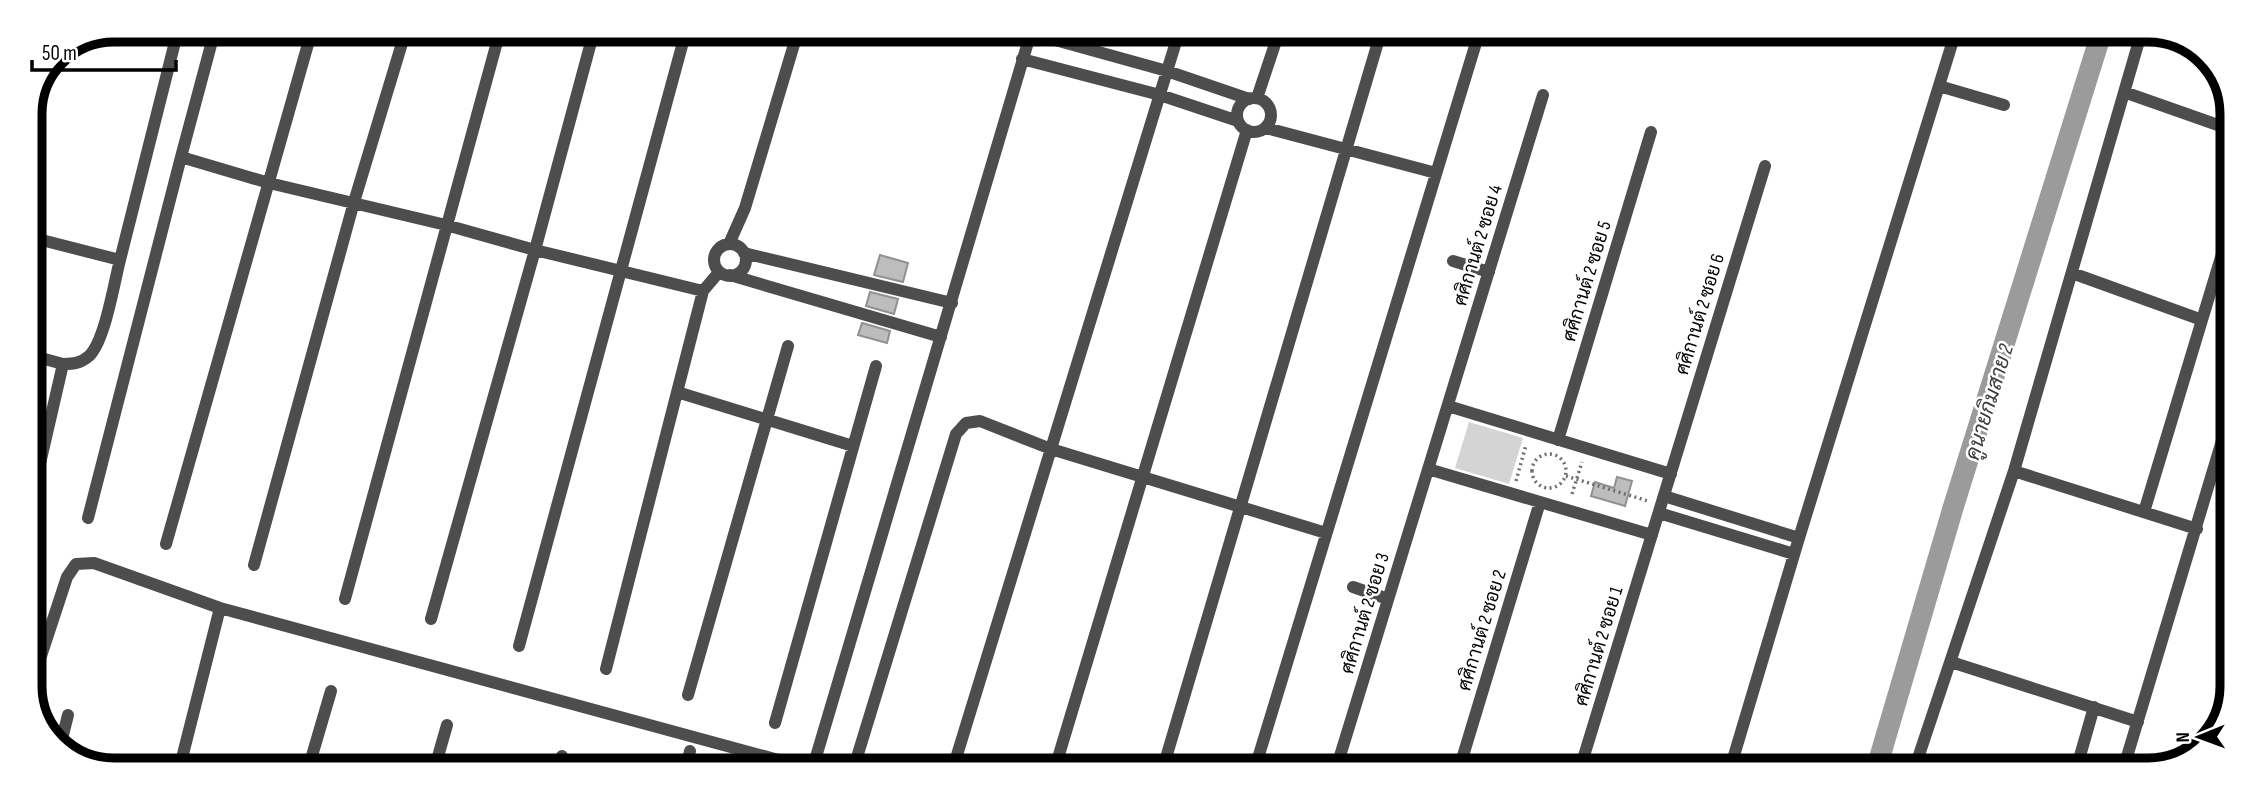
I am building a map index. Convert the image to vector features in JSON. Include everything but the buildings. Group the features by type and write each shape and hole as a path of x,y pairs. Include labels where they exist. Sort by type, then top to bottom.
{"street":[{"path":"42,358 74,364 91,354 99,341 175,42"},
{"path":"88,518 212,42"},
{"path":"166,544 309,42"},
{"path":"254,565 354,202 402,42"},
{"path":"345,599 497,42"},
{"path":"431,619 591,42"},
{"path":"519,646 683,42"},
{"path":"729,244 745,208 795,42"},
{"path":"816,758 1028,42"},
{"path":"1063,42 1167,71 1267,104 1271,110 1270,123 1266,128"},
{"path":"956,758 1176,42"},
{"path":"1058,758 1143,479 1242,125 1239,107 1253,99 1275,42"},
{"path":"1166,758 1378,42"},
{"path":"1258,758 1476,42"},
{"path":"1733,758 1953,42"},
{"path":"1918,758 2014,471 2139,42"},
{"path":"1022,59 1160,95 1242,125 1253,132 1266,128 1436,173"},
{"path":"1939,86 2004,105"},
{"path":"2124,92 2220,126"},
{"name":"ศศิกานต์ 2 ซอย 4","path":"1428,469 1544,95"},
{"name":"ศศิกานต์ 2 ซอย 5","path":"1558,440 1651,132"},
{"path":"181,157 270,183 446,225 703,292"},
{"name":"ศศิกานต์ 2 ซอย 6","path":"1661,505 1765,166"},
{"path":"42,240 120,260"},
{"path":"606,668 703,292 725,274 742,271 746,259 735,244 723,245 715,254 715,266 725,274 941,337"},
{"path":"744,253 952,303"},
{"path":"2144,513 2220,260"},
{"path":"1453,261 1489,272"},
{"path":"2072,273 2202,320"},
{"path":"688,695 788,346"},
{"path":"42,455 63,364"},
{"path":"775,723 876,366"},
{"path":"677,393 853,446"},
{"path":"1448,406 1671,474"},
{"path":"858,754 956,434 966,423 980,421 1051,449 1143,479 1240,505 1326,533"},
{"path":"2127,758 2220,449"},
{"path":"1428,469 1652,535"},
{"name":"ศศิกานต์ 2 ซอย 3","path":"1339,758 1428,469"},
{"path":"2014,471 2197,529"},
{"name":"ศศิกานต์ 2 ซอย 2","path":"1462,758 1540,502"},
{"path":"1661,505 1799,537"},
{"path":"1661,505 1794,554"},
{"name":"ศศิกานต์ 2 ซอย 1","path":"1583,758 1661,505"},
{"path":"42,653 67,577 76,565 94,563 220,608 769,758"},
{"path":"1353,587 1388,598"},
{"path":"182,758 220,608"},
{"path":"1951,662 2138,722"},
{"path":"311,758 331,691"},
{"path":"2079,758 2094,707"},
{"path":"63,737 68,715"},
{"path":"438,758 447,725"},
{"path":"688,758 690,751"}],"path":[{"path":"1512,493 1531,432"},
{"path":"1567,510 1586,449"},
{"path":"1532,466 1539,457 1555,454 1564,462 1566,476"},
{"path":"1521,463 1532,466"},
{"path":"1532,466 1536,482 1545,488 1556,487 1566,476"},
{"path":"1566,476 1661,505"}],"shaded area":[{"path":"1469,422 1523,438 1509,484 1455,468"}],"waterway":[{"name":"คูนายกิมสาย 2","path":"1880,758 1953,508 2099,42"}]}
